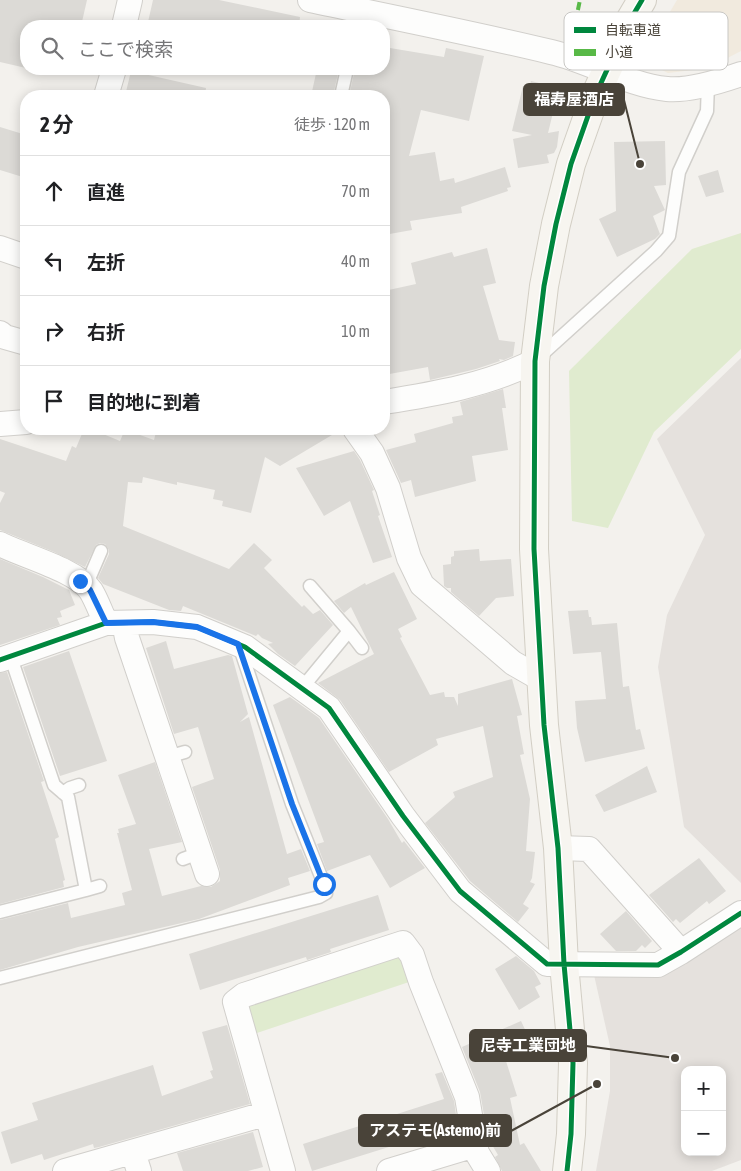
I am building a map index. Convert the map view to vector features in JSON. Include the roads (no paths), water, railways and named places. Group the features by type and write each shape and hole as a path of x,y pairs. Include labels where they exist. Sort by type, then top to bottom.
{"street":[{"path":"125,20 130,0"},
{"path":"310,0 359,19"},
{"path":"635,12 642,0"},
{"path":"390,24 553,52 564,56"},
{"path":"567,1171 571,1134 573,1063 564,964 558,848 544,725 534,549 535,361 544,286 571,164 606,70 645,85 669,89 708,84 741,74"},
{"path":"108,90 112,75"},
{"path":"0,248 20,255"},
{"path":"0,333 5,337 20,341"},
{"path":"390,401 434,394 511,373 535,361"},
{"path":"0,424 20,422"},
{"path":"359,435 372,453 388,488 409,558 422,585 512,663 542,679"},
{"path":"0,544 17,553 44,561 80,581 90,590 127,638 176,754 196,862"},
{"path":"5,658 115,623 153,622 197,627 245,647 329,708 403,816 460,891 547,964 658,965 741,913"},
{"path":"558,848 589,849 681,952"},
{"path":"282,1171 265,1114 245,1034 234,1002 244,995 403,943 412,955 467,1097 477,1153 488,1171"},
{"path":"65,1171 136,1162 265,1114"},
{"path":"389,1171 475,1145"}],"lane":[{"path":"342,90 346,75"},
{"path":"535,361 656,251 669,236 679,172 707,111 708,84"},
{"path":"86,586 102,551"},
{"path":"310,586 350,630 362,648"},
{"path":"302,688 350,630"},
{"path":"0,978 319,897 326,893 292,804 238,644"},
{"path":"5,658 54,785 68,797 86,890"},
{"path":"62,793 79,785"},
{"path":"0,912 100,886"}],"place":[{"name":"福寿屋酒店","path":"640,164"},
{"name":"尼寺工業団地","path":"675,1058"},
{"name":"アステモ(Astemo)前","path":"597,1084"}]}
